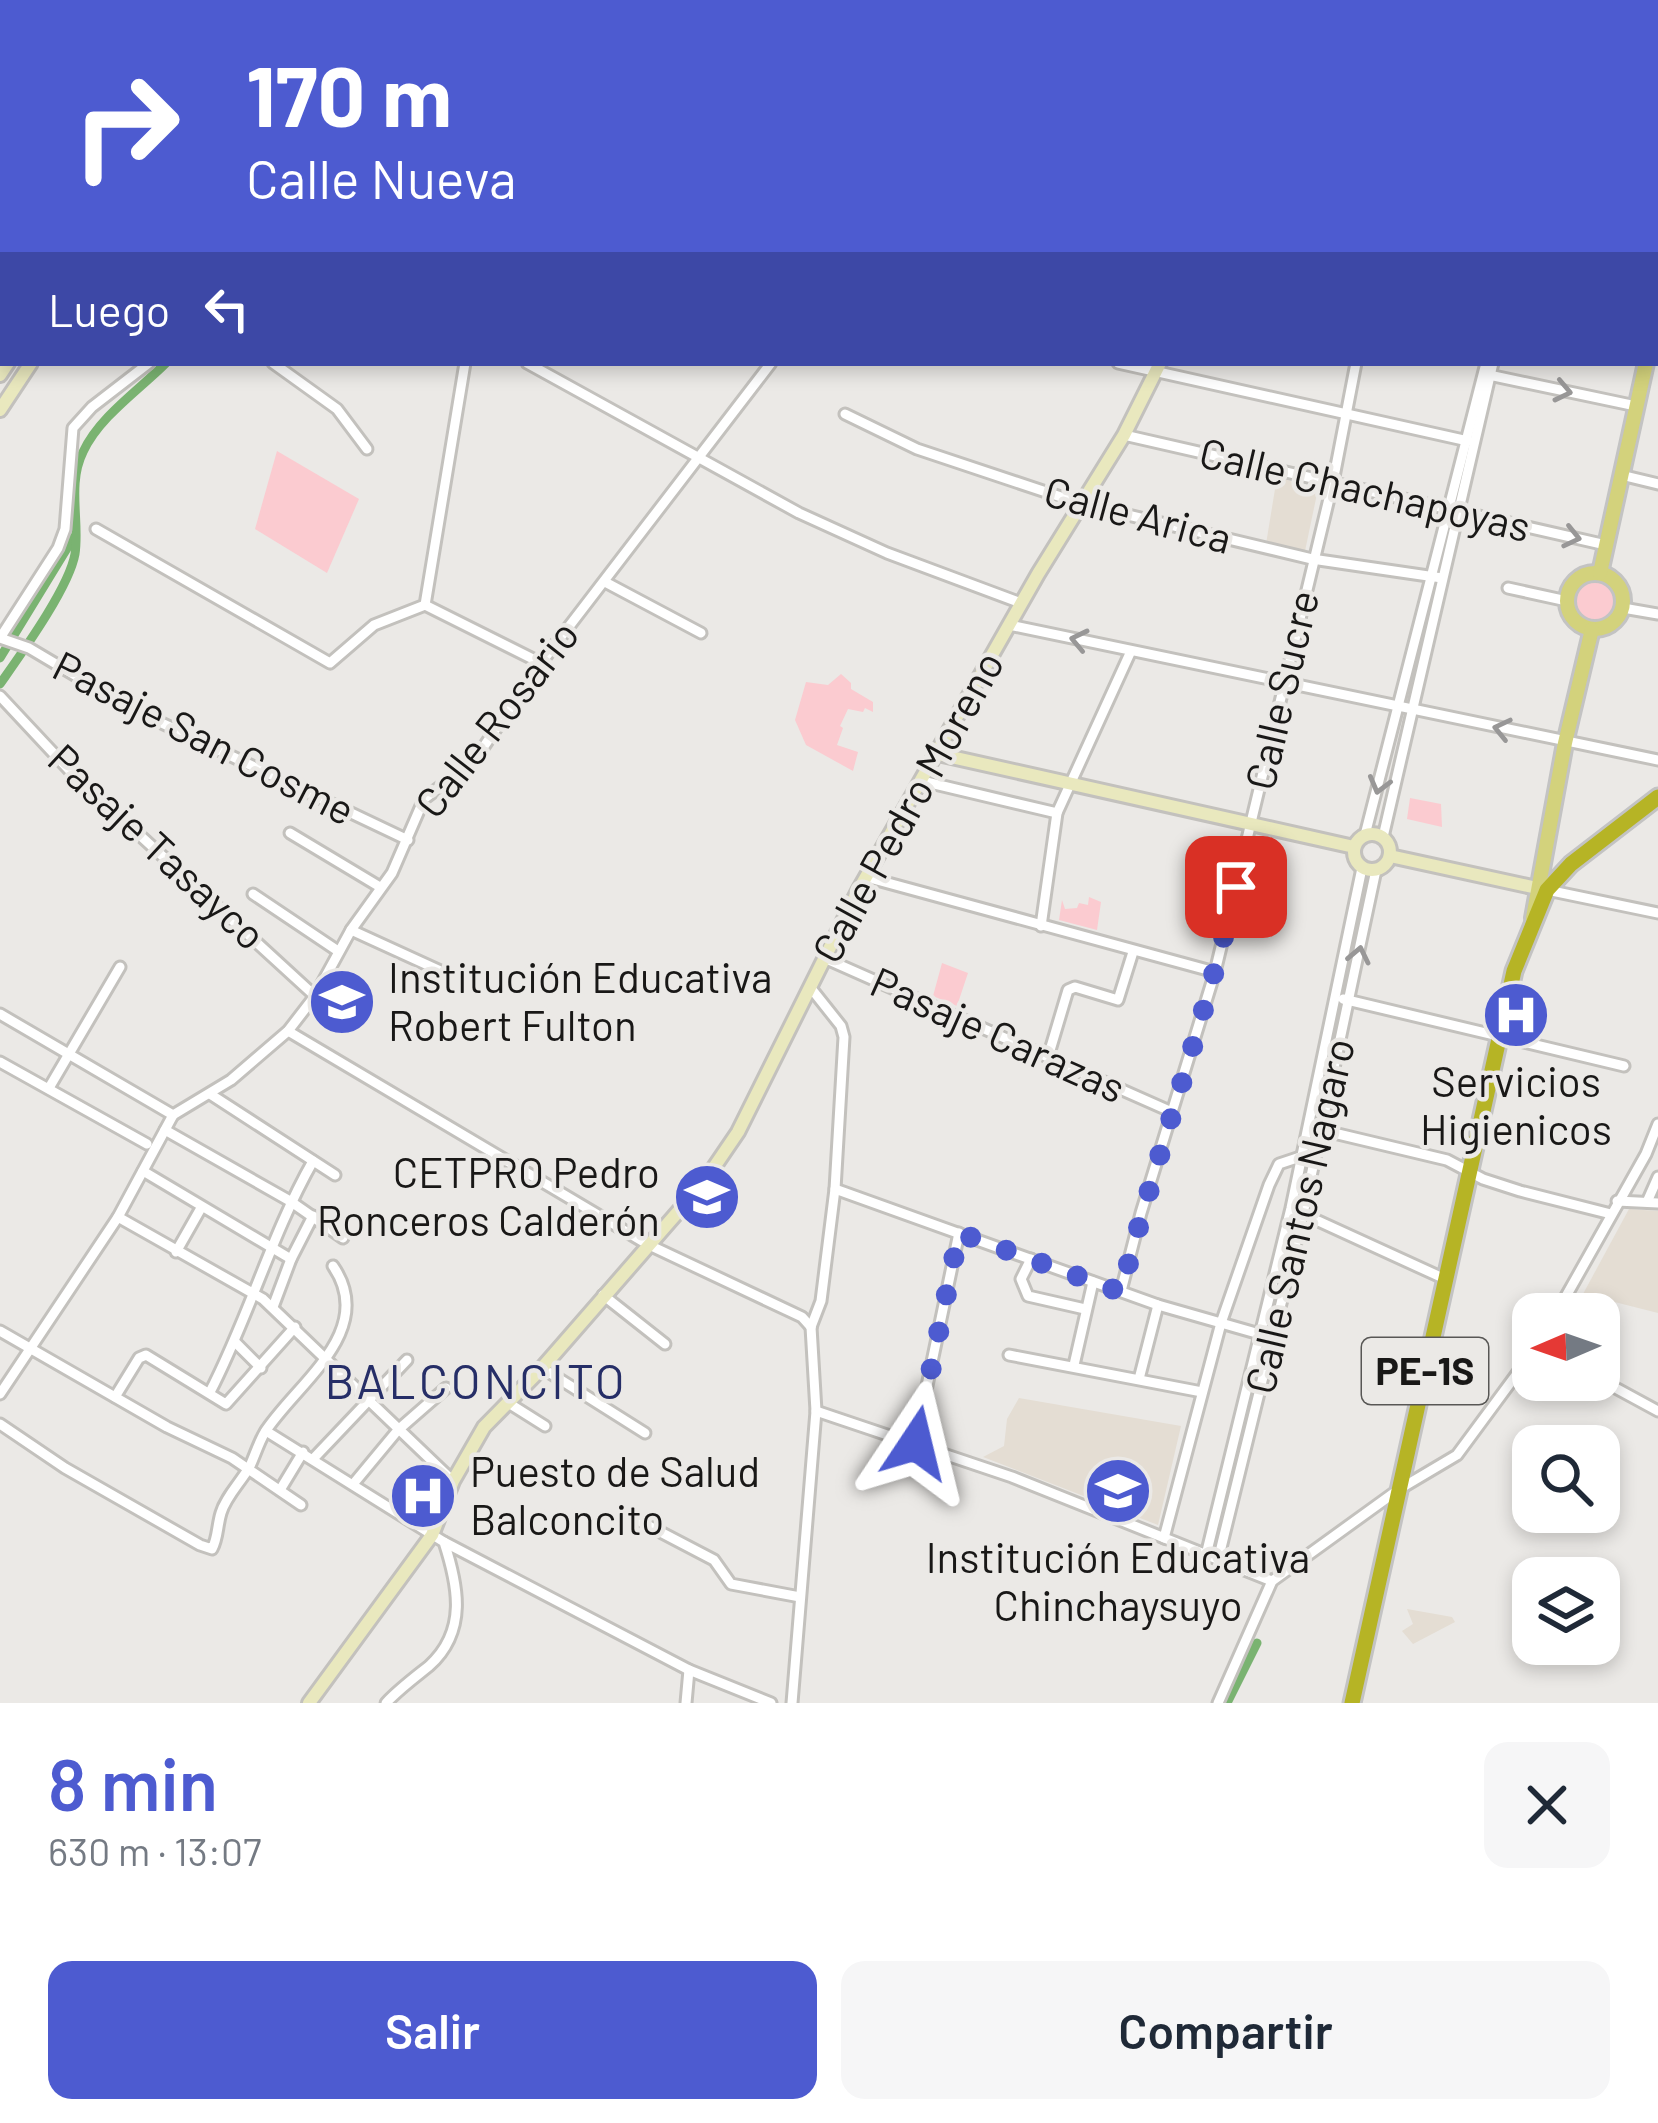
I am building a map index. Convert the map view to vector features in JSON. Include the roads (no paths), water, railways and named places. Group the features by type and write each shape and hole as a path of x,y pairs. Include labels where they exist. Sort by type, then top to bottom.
{"highway":[{"name":"PE-1S","path":"1352,1703 1514,971 1541,890 1658,797"}],"main road":[{"path":"0,410 29,366"},
{"name":"Calle Pedro Moreno","path":"309,1703 438,1538 453,1481 471,1446 704,1182 738,1132 866,877 1021,603 1124,435 1159,366"},
{"path":"1600,573 1645,366"},
{"path":"1600,573 1616,581 1623,608 1608,627 1592,629 1571,616 1567,601 1577,579 1600,573"},
{"path":"1390,856 1383,837 1365,835 1354,847 1355,860 1369,869 1390,856 1541,890 1565,743 1592,629"},
{"path":"946,740 966,759"},
{"path":"938,754 1354,847"}],"street":[{"path":"4,639 65,529 73,428 145,366"},
{"path":"277,366 338,410 368,449"},
{"path":"425,605 465,366"},
{"path":"532,366 699,460 887,553 1021,603"},
{"name":"Calle Rosario","path":"172,1115 210,1094 288,1031 392,873 424,799 474,760 541,663 769,366"},
{"path":"1159,366 1470,441"},
{"name":"Calle Sucre","path":"1121,1292 1215,972 1333,482 1355,366"},
{"path":"1365,835 1429,575 1452,509 1488,369 1636,406"},
{"name":"Calle Arica","path":"845,414 917,448 1082,504 1312,559 1442,578"},
{"name":"Calle Chachapoyas","path":"1124,435 1606,545"},
{"path":"1622,472 1658,481"},
{"path":"1383,837 1442,578 1452,509"},
{"path":"96,529 330,663 374,625 425,605 541,663"},
{"path":"605,582 700,633"},
{"path":"1508,588 1567,601"},
{"path":"1623,608 1658,614"},
{"path":"1009,625 1658,760"},
{"name":"Pasaje San Cosme","path":"4,639 28,648 130,708 408,840"},
{"path":"1041,926 1057,813 1131,652"},
{"name":"Pasaje Tasayco","path":"0,696 72,773 315,995"},
{"path":"922,781 1057,813"},
{"path":"290,833 380,887"},
{"name":"Calle Santos Nagaro","path":"1206,1555 1261,1334 1334,997 1369,869"},
{"name":"Calle Santos Nagaro","path":"1219,1560 1303,1214 1349,1001 1369,869"},
{"path":"866,877 1215,972"},
{"path":"1541,890 1658,913"},
{"path":"254,894 338,951"},
{"path":"351,930 445,973"},
{"path":"1048,1057 1069,990 1075,987 1118,1000 1133,952"},
{"name":"Pasaje Carazas","path":"824,958 1172,1112"},
{"path":"49,1088 120,967"},
{"path":"792,1703 816,1411 811,1327 821,1301 835,1189 844,1037 841,1026 810,987"},
{"path":"1334,997 1624,1066"},
{"path":"0,1014 172,1115 118,1216 0,1394"},
{"path":"288,1031 647,1244 802,1318 811,1327"},
{"path":"0,1061 147,1144"},
{"path":"210,1094 335,1175"},
{"path":"1568,1293 1658,1124"},
{"path":"1305,1126 1447,1160 1520,1191 1611,1214"},
{"path":"165,1130 290,1201 343,1238"},
{"path":"1164,1538 1220,1323 1279,1164 1300,1157"},
{"path":"209,1392 235,1342 290,1201 313,1161"},
{"path":"143,1171 291,1258"},
{"path":"1617,1201 1653,1203 1658,1177"},
{"path":"835,1189 1157,1305 1274,1337"},
{"path":"176,1252 201,1208"},
{"path":"1303,1214 1446,1279"},
{"path":"118,1216 273,1307 453,1481"},
{"path":"273,1307 291,1258 314,1216"},
{"path":"916,1443 959,1233"},
{"path":"1031,1259 1022,1279 1028,1296 1085,1309"},
{"path":"0,1424 65,1468 209,1550 215,1546 222,1510 266,1431 326,1360 344,1315 342,1280 333,1266"},
{"path":"1074,1365 1093,1282"},
{"path":"603,1295 665,1345"},
{"path":"1139,1379 1157,1305"},
{"path":"116,1397 139,1358 146,1355 226,1404 295,1327"},
{"path":"0,1331 249,1468 301,1504"},
{"path":"235,1342 261,1368"},
{"path":"1009,1354 1202,1392"},
{"path":"280,1490 308,1455 407,1360"},
{"path":"542,1368 645,1433"},
{"path":"1218,1703 1272,1581 1398,1490 1457,1455 1512,1380"},
{"path":"354,1483 398,1430 446,1388"},
{"path":"1620,1390 1658,1411"},
{"path":"507,1402 545,1426"},
{"path":"816,1411 916,1443 1272,1581"},
{"path":"266,1431 438,1538 689,1670 771,1703"},
{"path":"626,1514 714,1560 731,1584 800,1597"},
{"path":"386,1703 428,1667 451,1635 458,1593 438,1538"},
{"path":"686,1703 689,1670"}],"waterway":[{"path":"0,684 71,568 76,477 83,452 109,416 163,366"},
{"path":"0,658 74,537"},
{"path":"1227,1703 1257,1643"}],"place":[{"name":"Institución Educativa Robert Fulton","path":"342,1002"},
{"name":"Servicios Higienicos","path":"1516,1015"},
{"name":"CETPRO Pedro Ronceros Calderón","path":"707,1197"},
{"name":"Institución Educativa Chinchaysuyo","path":"1118,1491"},
{"name":"Puesto de Salud Balconcito","path":"423,1496"}],"district":[{"name":"BALCONCITO","path":"476,1382"}]}
